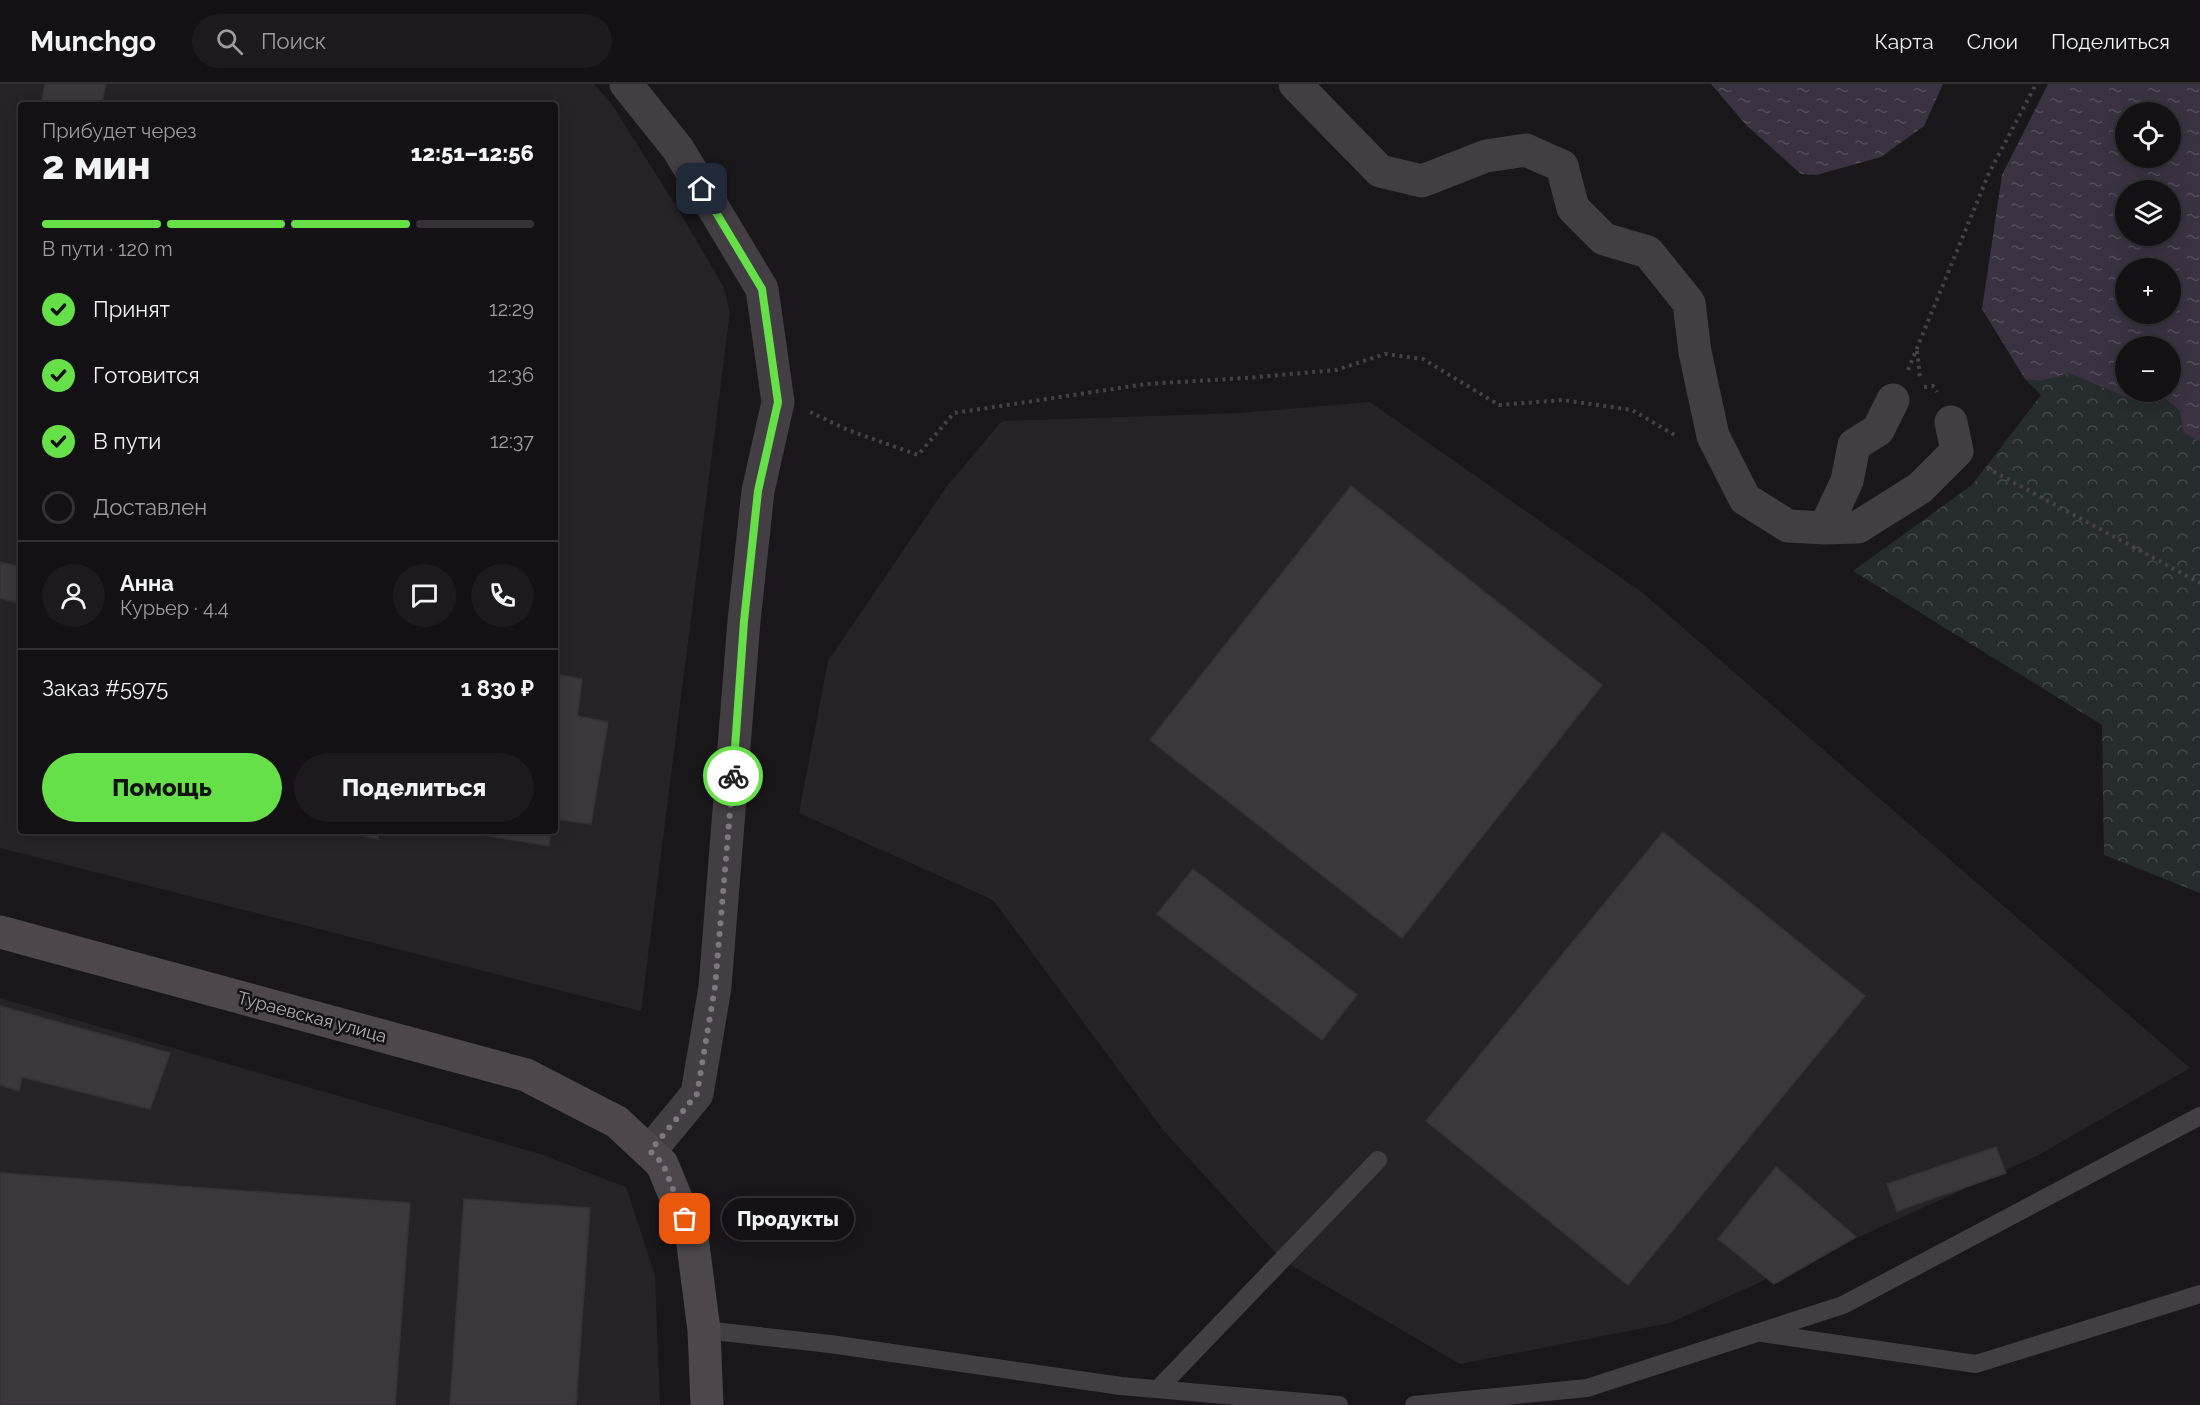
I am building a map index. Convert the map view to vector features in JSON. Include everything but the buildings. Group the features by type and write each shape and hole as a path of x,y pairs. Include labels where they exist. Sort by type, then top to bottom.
{"main road":[{"name":"Тураевская улица","path":"0,932 526,1075 617,1122 663,1164 692,1237 704,1330 707,1405"}],"street":[{"path":"626,84 678,149 762,289 778,402 758,491 744,621 715,987 697,1094 650,1151"},
{"path":"1295,84 1380,171 1422,181 1486,156 1526,150 1562,166 1574,207 1604,240 1648,252 1689,303 1695,352 1713,436 1745,500 1788,526 1858,527 1920,488 1954,437"},
{"path":"1825,528 1847,481 1854,445 1878,430 1908,399"}],"lane":[{"path":"1414,1405 1587,1388 1843,1305 2200,1116"},
{"path":"1158,1389 1378,1160"},
{"path":"1758,1333 1976,1364 2200,1294"},
{"path":"704,1330 830,1344 1121,1386 1158,1389 1214,1400 1340,1405"}],"path":[{"path":"1908,399 1917,351 1989,173 2036,84"},
{"path":"1908,399 1917,351"},
{"path":"778,402 806,410 848,430 918,455 954,412 1146,384 1336,370 1385,354 1423,359 1499,405 1575,401 1632,410 1687,442 1713,436"},
{"path":"1954,437 2200,583"}],"shaded area":[{"path":"0,84 594,84 611,103 678,209 723,286 730,312 641,1011 0,848"},
{"path":"1370,402 1643,593 2190,1068 2037,1156 1670,1323 1460,1364 1282,1260 1163,1130 993,900 799,813 828,661 947,486 1002,421 1241,413"},
{"path":"0,998 540,1154 626,1187 655,1276 660,1405 0,1405"}],"green space":[{"path":"2069,372 2115,392 2115,402 2169,402 2180,411 2183,433 2200,441 2200,893 2104,855 2102,725 1853,571 1972,485 2041,395 2025,379 2040,381"}],"water":[{"path":"1711,84 1943,84 1924,126 1881,157 1816,175 1801,174 1747,126"},
{"path":"2048,84 2200,84 2200,441 2183,433 2180,411 2169,402 2181,402 2181,336 2115,336 2115,392 2069,373 2040,381 2025,379 1982,309 2002,175"}],"way so far":[{"path":"685,1219 663,1164 650,1151 697,1094 715,987 733,776"}],"place":[{"name":"Продукты","path":"685,1219"}],"route":[{"path":"702,189 762,289 778,402 758,491 744,621 733,776"}]}
